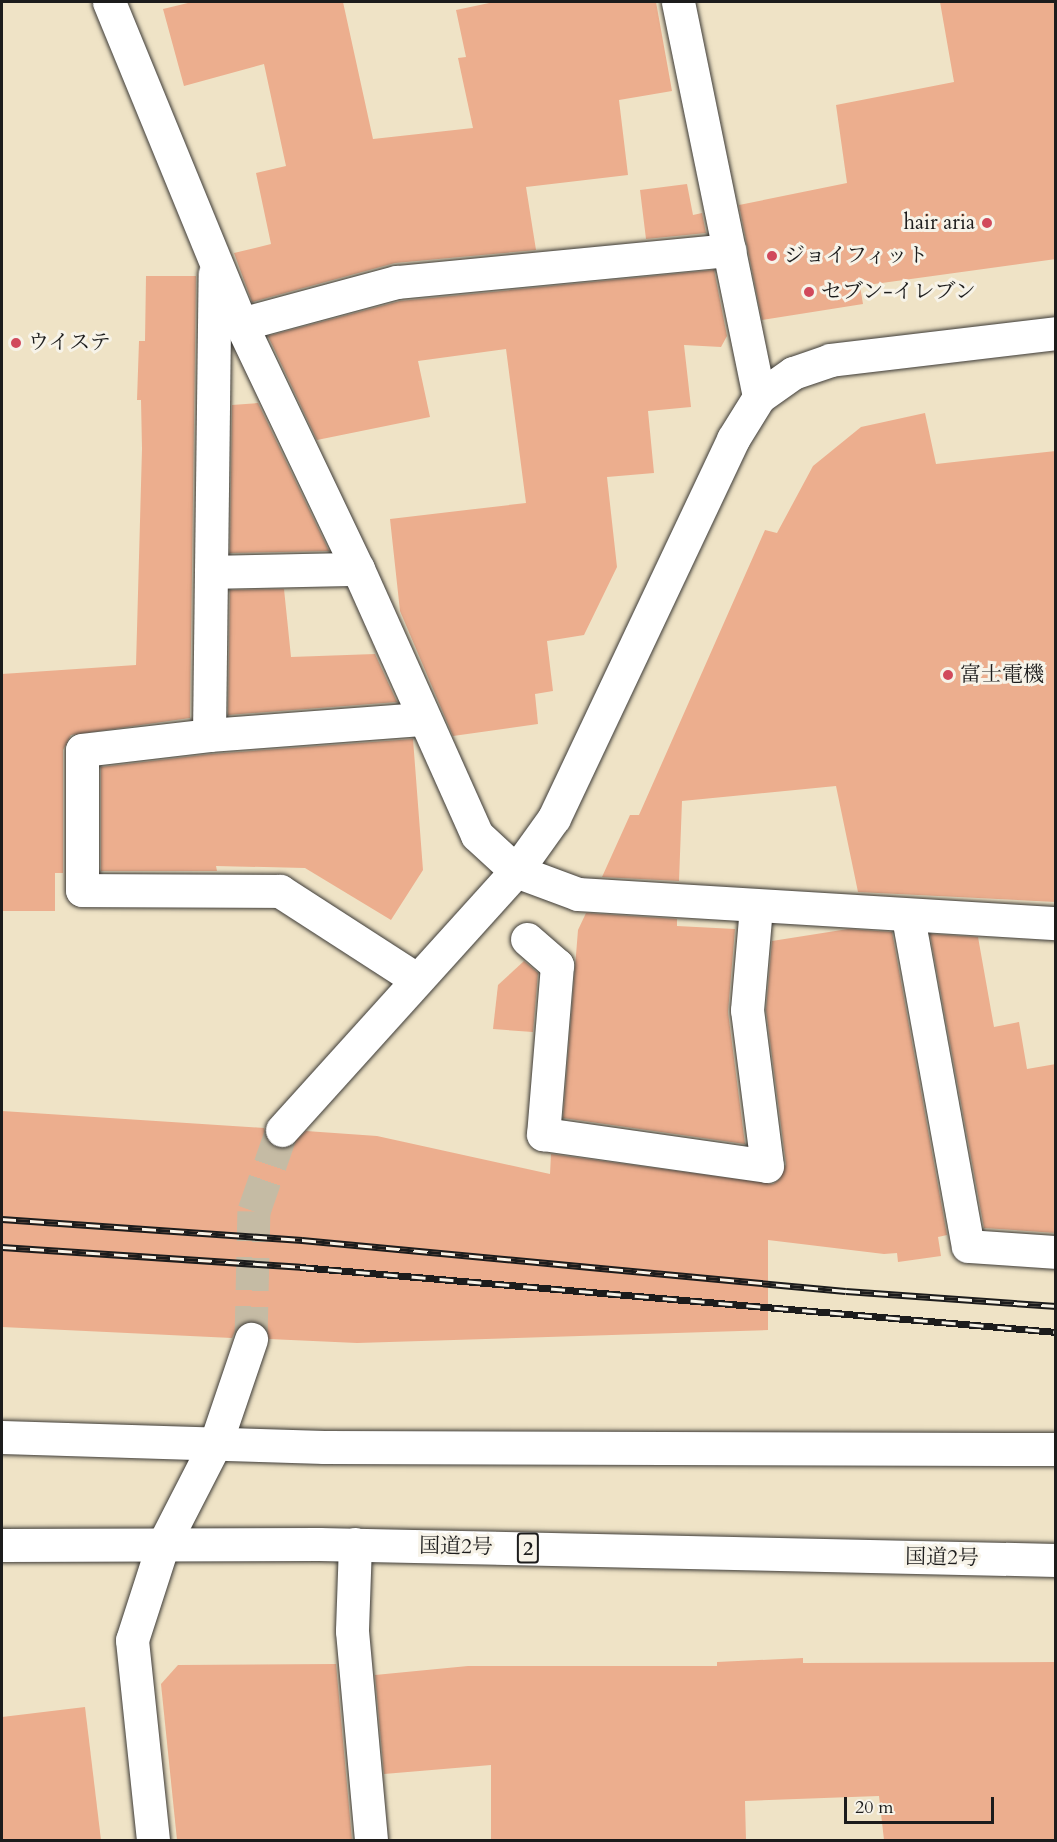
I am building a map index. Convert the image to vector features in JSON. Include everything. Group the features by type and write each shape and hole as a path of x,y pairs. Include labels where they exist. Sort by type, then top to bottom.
{"main road":[{"path":"110,2 241,324 358,569 477,835 516,871 578,894 756,908 1056,923"},
{"path":"678,2 759,397"},
{"path":"241,324 397,282 729,250"},
{"path":"209,735 215,263"},
{"path":"282,1130 516,871 554,818 733,439 759,397 793,373 830,360 1056,333"},
{"path":"211,572 358,569"},
{"path":"416,979 280,891 82,890 82,750 209,735 424,719"},
{"path":"527,939 557,965 543,1134 767,1166 747,1010 756,908"},
{"path":"908,917 968,1246 1056,1252"},
{"path":"153,1840 132,1640 162,1547 216,1442 251,1339"},
{"path":"2,1437 324,1447 1012,1446 1056,1449"},
{"path":"355,1544 352,1631 371,1840"},
{"name":"国道2号","path":"2,1545 162,1547 355,1544 1056,1560"}],"building":[{"path":"192,2 343,2 373,139 473,128 458,58 466,57 456,10 494,2 656,2 672,91 619,100 628,175 526,187 536,250 395,263 252,302 234,253 271,244 256,173 286,166 264,64 184,86 163,9"},
{"path":"940,2 1056,2 1056,259 860,286 863,304 762,320 739,205 847,183 836,105 954,82"},
{"path":"687,184 693,215 702,213 706,233 646,239 640,190"},
{"path":"714,270 727,336 721,347 684,345 691,407 648,411 654,473 607,477 617,567 584,635 547,641 553,691 535,694 538,724 453,736 400,611 390,519 526,503 506,349 418,361 430,417 317,440 268,336 400,301"},
{"path":"146,276 196,276 190,718 71,735 63,750 63,873 55,873 55,911 2,911 2,674 136,665 142,449 141,400 137,400 139,341 145,341"},
{"path":"258,403 329,551 230,553 232,405"},
{"path":"925,413 936,464 1056,451 1056,902 858,892 836,786 682,801 679,881 602,877 630,815 639,815 765,530 777,533 813,466 861,427"},
{"path":"284,589 291,657 375,654 397,702 228,715 230,590"},
{"path":"413,739 423,870 391,920 305,868 216,866 217,871 101,871 101,767 211,754"},
{"path":"586,913 677,919 677,926 735,929 728,1012 745,1144 563,1118 578,930"},
{"path":"848,929 892,932 947,1235 938,1237 941,1256 898,1262 897,1253 884,1254 768,1240 768,1330 357,1343 269,1339 265,1326 248,1321 238,1325 232,1338 2,1327 2,1111 264,1128 269,1143 279,1148 288,1148 306,1131 377,1136 550,1174 551,1154 773,1184 780,1179 786,1164 766,1010 772,941"},
{"path":"930,934 978,937 994,1027 1019,1022 1027,1069 1056,1064 1056,1233 984,1228"},
{"path":"524,961 538,973 533,1032 493,1029 498,985"},
{"path":"803,1658 803,1663 1056,1662 1056,1840 884,1840 879,1796 745,1801 746,1840 491,1840 491,1765 384,1774 375,1675 468,1666 717,1666 717,1662"},
{"path":"336,1664 352,1840 177,1840 161,1684 178,1665"},
{"path":"85,1707 101,1840 2,1840 2,1717"}],"tunnel":[{"path":"251,1339 254,1211 282,1130"}],"railway":[{"path":"2,1219 302,1240 846,1291 1056,1306"},
{"path":"2,1247 300,1267 1056,1332"}],"place":[{"name":"hair aria","path":"987,223"},
{"name":"ジョイフィット","path":"772,256"},
{"name":"セブン-イレブン","path":"809,292"},
{"name":"ウイステ","path":"16,343"},
{"name":"富士電機","path":"948,675"}]}
